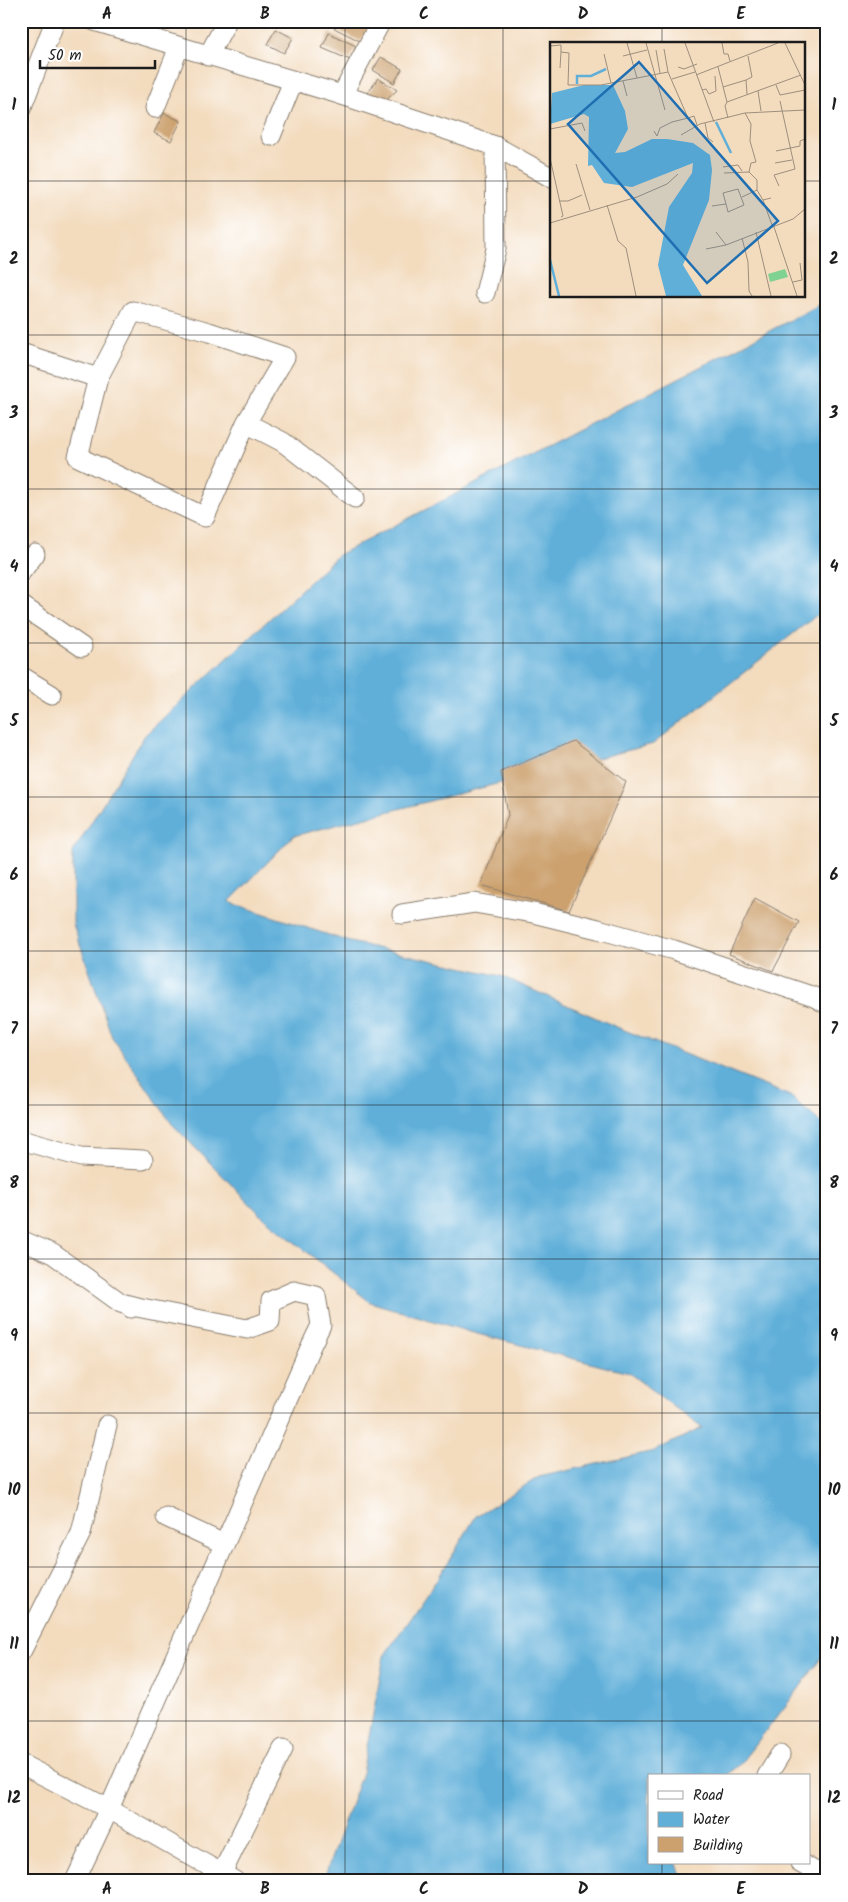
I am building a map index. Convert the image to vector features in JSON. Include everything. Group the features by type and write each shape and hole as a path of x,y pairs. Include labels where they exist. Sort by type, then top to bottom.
{"street":[{"path":"21,109 55,21"},
{"path":"94,21 342,95 495,146 550,177"},
{"path":"208,56 227,21"},
{"path":"342,95 381,21"},
{"path":"155,108 179,47"},
{"path":"271,136 293,81"},
{"path":"485,293 496,249 495,146"},
{"path":"133,311 209,332 284,356 246,423 205,517 78,457 98,378 133,311"},
{"path":"21,353 98,378"},
{"path":"246,423 283,442 355,498"},
{"path":"21,572 35,554"},
{"path":"21,605 82,647"},
{"path":"21,676 52,695"},
{"path":"402,914 474,903 533,913 674,950 814,997 827,1004"},
{"path":"21,1140 81,1157 143,1160"},
{"path":"21,1240 52,1254 121,1303 131,1307 246,1329 270,1321 270,1301 294,1291 316,1296 321,1325 109,1809 75,1881"},
{"path":"21,1652 82,1533 107,1425"},
{"path":"166,1517 224,1544"},
{"path":"21,1764 109,1809 228,1877 283,1749"},
{"path":"768,1774 780,1755"},
{"path":"802,1864 827,1878"}],"water":[{"path":"827,301 827,607 653,744 293,836 229,902 350,942 501,976 619,1028 790,1096 827,1128 827,1650 739,1765 728,1774 648,1774 648,1864 677,1864 683,1881 323,1881 362,1773 384,1656 442,1572 476,1516 539,1477 654,1451 702,1428 629,1373 470,1332 370,1302 263,1217 172,1124 112,1037 73,924 73,852 145,735 338,555"}],"building":[{"path":"337,21 350,21 370,31 360,41 334,28"},
{"path":"359,21 372,21 369,27"},
{"path":"276,29 293,38 284,53 267,44"},
{"path":"329,33 356,46 350,60 322,48"},
{"path":"381,57 402,69 394,83 373,70"},
{"path":"378,78 397,90 381,105 368,93"},
{"path":"164,113 181,121 171,141 154,133"},
{"path":"573,741 626,782 569,911 481,885 508,815 501,772"},
{"path":"755,898 799,922 773,971 729,954"}]}
